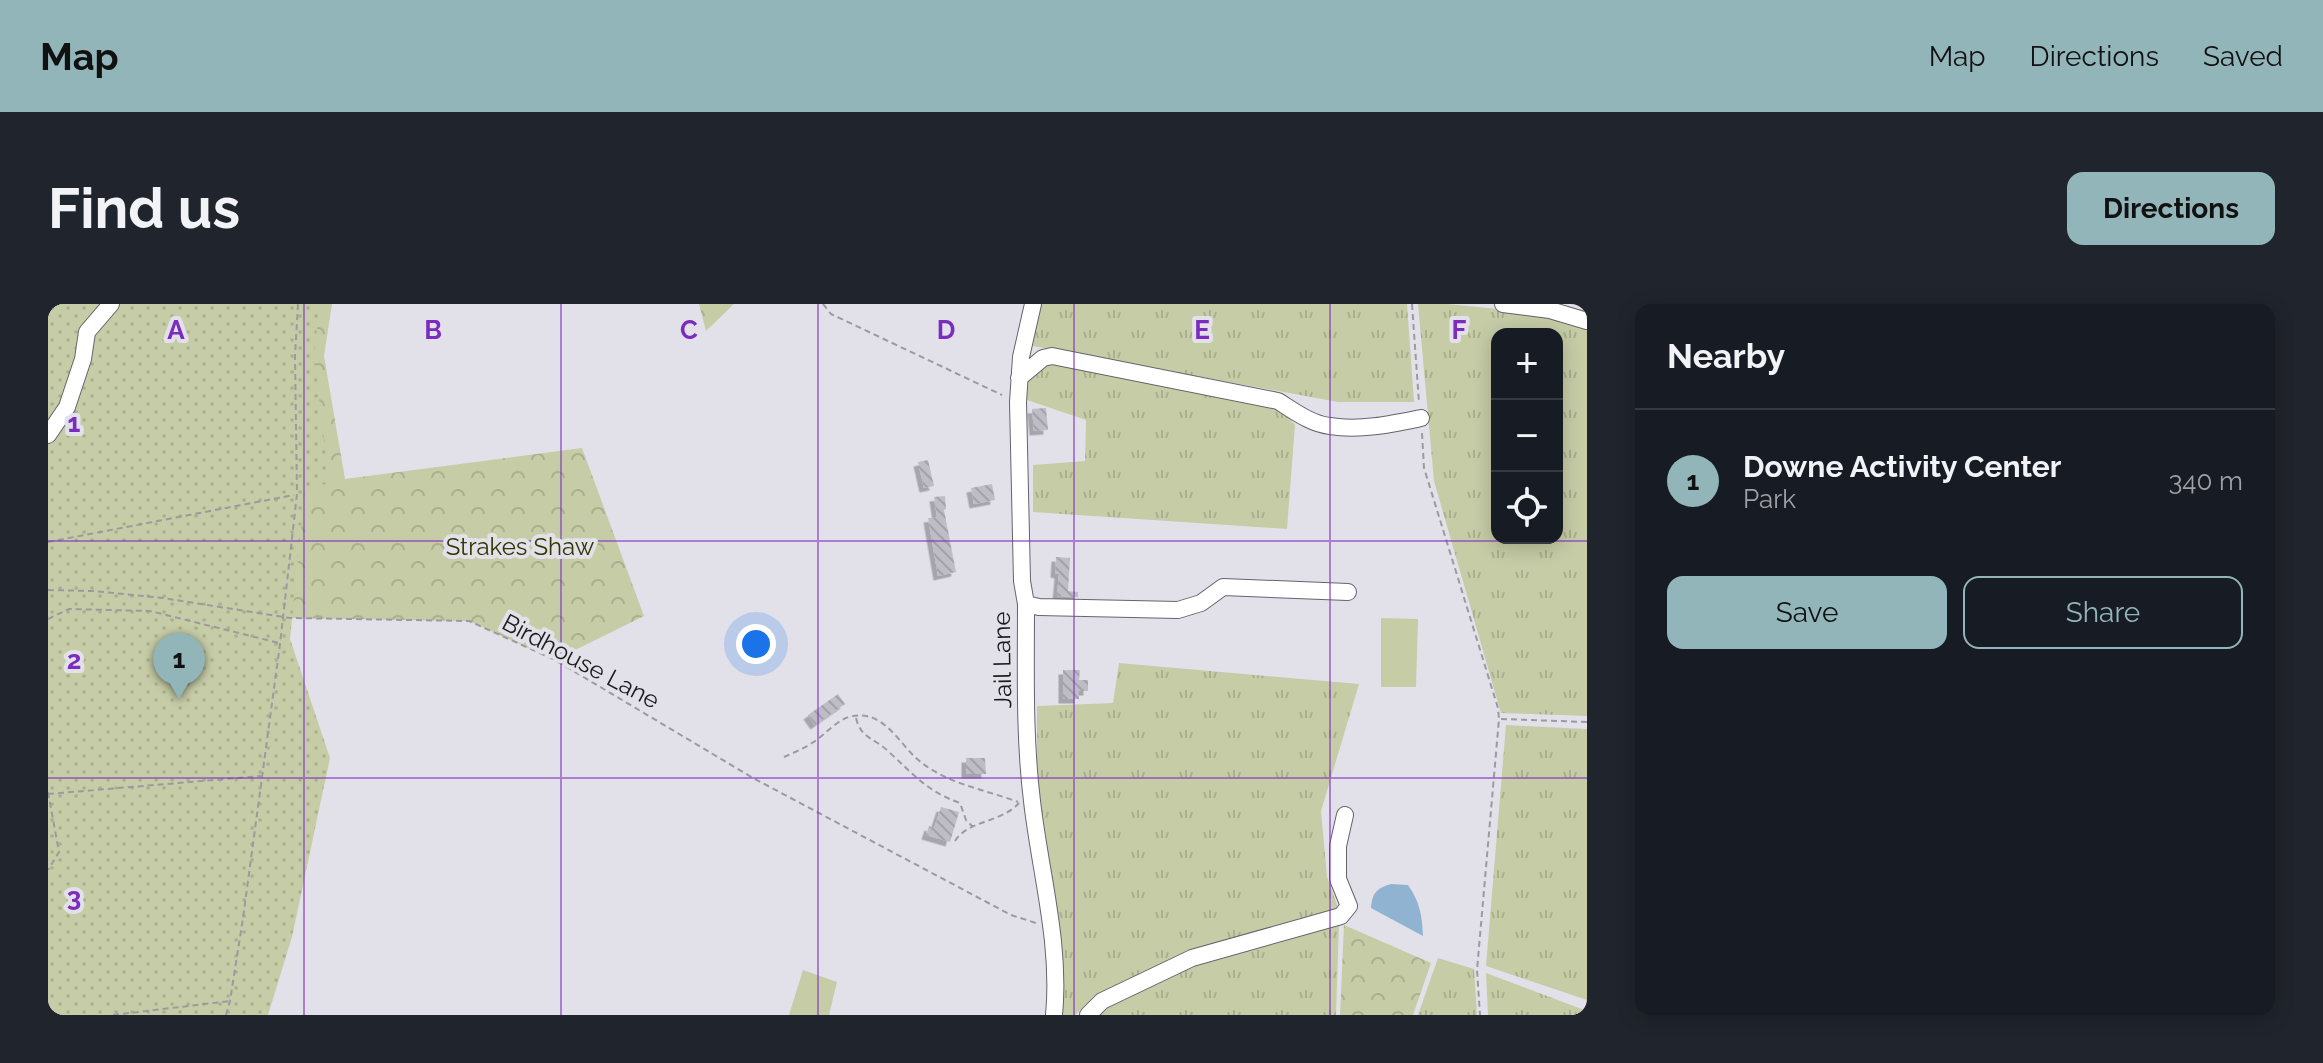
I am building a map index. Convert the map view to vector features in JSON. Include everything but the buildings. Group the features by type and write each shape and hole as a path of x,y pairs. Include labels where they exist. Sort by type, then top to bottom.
{"street":[{"path":"48,435 67,407 83,359 87,332 111,304"},
{"name":"Jail Lane","path":"1033,304 1021,357 1018,402 1022,581 1026,604 1031,801 1056,962 1054,1015"},
{"path":"1503,304 1550,310 1587,321"},
{"path":"1553,304 1587,315"},
{"path":"1019,378 1043,358 1052,356 1278,401 1303,417 1330,426 1376,426 1421,418"},
{"path":"1026,604 1039,607 1178,610 1201,603 1223,587 1348,592"},
{"path":"1088,1015 1102,1001 1192,958 1341,916 1349,906 1338,879 1338,846 1345,815"}],"path":[{"path":"226,1015 280,644 297,494 295,356 298,304"},
{"path":"823,304 831,314 1018,402"},
{"path":"1412,304 1424,468 1498,708 1477,970 1480,1015"},
{"path":"48,542 297,494"},
{"name":"Birdhouse Lane","path":"48,590 163,598 283,618 469,621 555,660 753,778 1011,915 1050,928"},
{"path":"48,619 69,609 150,611 280,644"},
{"path":"784,757 812,743 849,716 870,715 932,770 969,788 1019,802 1002,815 959,834 955,841"},
{"path":"855,716 862,734 879,744 918,781 960,803 966,820 973,827"},
{"path":"1499,719 1587,722"},
{"path":"48,870 59,852 48,793 261,776"},
{"path":"113,1015 230,1001"}],"green space":[{"name":"Strakes Shaw","path":"48,304 332,304 324,356 345,479 582,448 644,616 555,660 469,621 290,618"},
{"path":"48,304 320,304 314,354 329,483 305,490 290,639 330,758 292,937 268,1015 48,1015"},
{"path":"699,304 734,304 706,331"},
{"path":"1037,304 1407,304 1414,402 1338,402 1027,345"},
{"path":"1418,304 1529,312 1587,328 1587,716 1501,713 1434,481"},
{"path":"1045,361 1281,408 1295,425 1287,529 1033,512 1033,465 1085,461 1086,420 1027,400 1025,380"},
{"path":"1381,618 1418,619 1416,687 1381,687"},
{"path":"1119,663 1359,684 1321,811 1327,877 1339,910 1188,950 1095,997 1075,1015 1059,1015 1063,960 1037,797 1037,706 1113,703"},
{"path":"1506,725 1587,729 1587,1000 1486,966"},
{"path":"1339,923 1336,1015 1094,1015 1104,1006 1194,962"},
{"path":"1344,925 1431,963 1413,1015 1340,1015"},
{"path":"1438,958 1474,969 1477,1015 1418,1015"},
{"path":"803,970 837,982 829,1015 789,1015"},
{"path":"1486,973 1587,1011 1587,1015 1488,1015"}],"water":[{"path":"1391,884 1408,885 1412,891 1420,909 1423,936 1371,908 1376,892"}],"place":[{"name":"Downe Activity Center","path":"179,699"}]}
